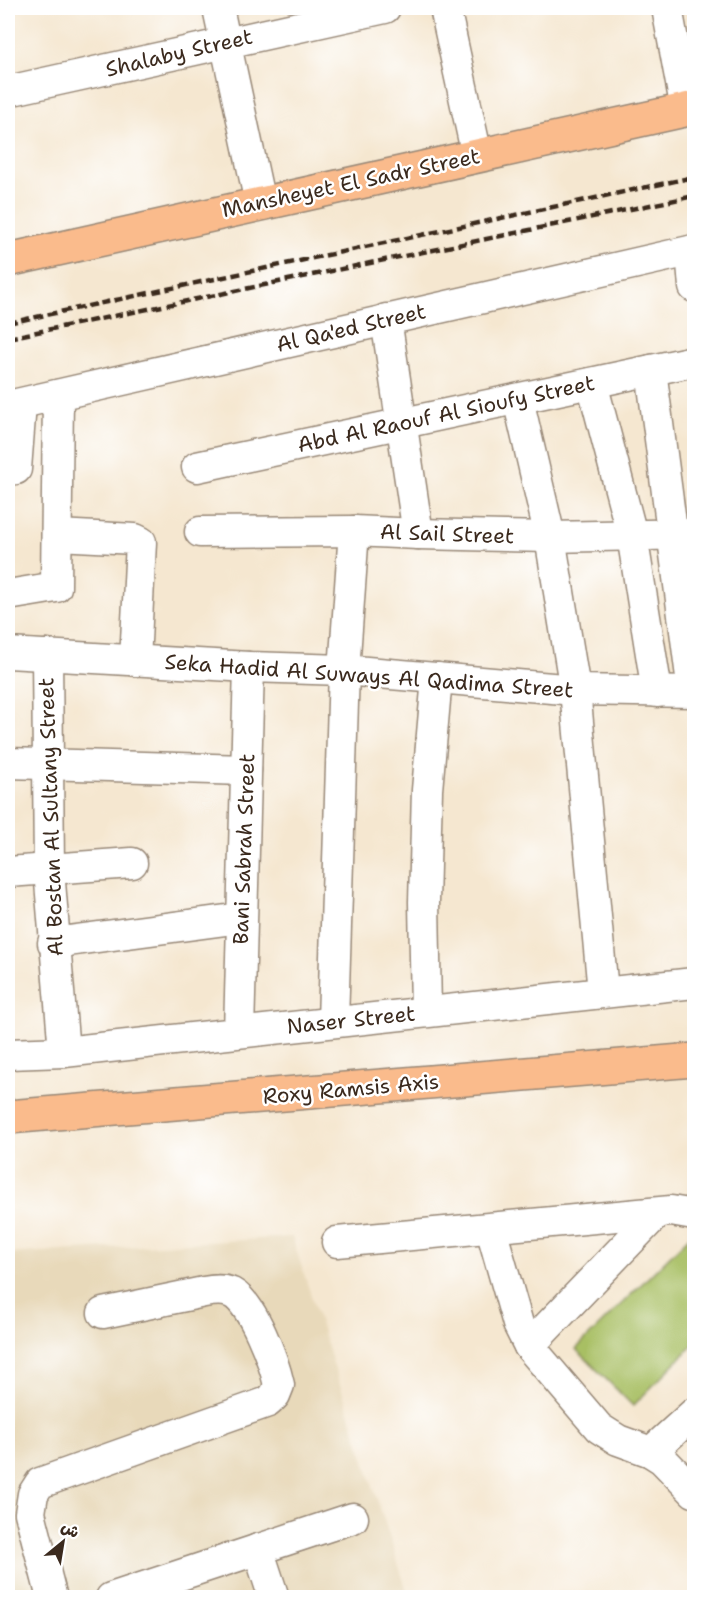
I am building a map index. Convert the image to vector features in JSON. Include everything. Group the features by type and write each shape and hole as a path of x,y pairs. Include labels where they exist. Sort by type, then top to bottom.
{"main road":[{"name":"Mansheyet El Sadr Street","path":"8,260 690,109"},
{"name":"Roxy Ramsis Axis","path":"8,1117 694,1060"}],"street":[{"path":"218,8 260,203"},
{"name":"Shalaby Street","path":"8,91 385,8"},
{"path":"445,8 477,156"},
{"path":"667,8 690,109"},
{"path":"693,250 694,287"},
{"name":"Al Qa'ed Street","path":"14,405 693,250"},
{"path":"386,319 418,534"},
{"name":"Abd Al Raouf Al Sioufy Street","path":"197,467 694,361"},
{"path":"651,370 683,534 694,692"},
{"path":"592,383 632,535 657,692"},
{"path":"8,595 56,588 58,394"},
{"path":"518,399 550,537 575,690 603,992"},
{"path":"8,470 16,469 14,405"},
{"path":"333,1021 344,670 354,531"},
{"name":"Al Sail Street","path":"200,532 354,531 550,537 683,534"},
{"path":"57,535 135,539 141,542 135,661"},
{"name":"Seka Hadid Al Suways Al Qadima Street","path":"8,653 249,667 344,670 575,690 694,692"},
{"name":"Al Bostan Al Sultany Street","path":"47,655 49,870 53,943 64,1052"},
{"name":"Bani Sabrah Street","path":"239,1032 249,667"},
{"path":"426,1011 424,902 427,790 437,678"},
{"path":"8,763 246,770"},
{"path":"8,872 132,863"},
{"path":"53,943 242,918"},
{"name":"Naser Street","path":"8,1054 64,1052 694,983"},
{"path":"337,1242 671,1211 694,1215"},
{"path":"529,1346 657,1213"},
{"path":"491,1229 518,1324 529,1346 598,1428 618,1440 651,1452 662,1459 694,1492"},
{"path":"52,1598 30,1513 33,1494 40,1483 268,1402 275,1395 279,1385 252,1313 243,1301 232,1293 218,1290 204,1292 103,1313"},
{"path":"651,1452 694,1413"},
{"path":"111,1598 353,1518"},
{"path":"258,1549 274,1598"}],"shaded area":[{"path":"292,1237 409,1597 8,1598 8,1254"}],"green space":[{"path":"691,1235 694,1239 694,1344 633,1406 576,1349"}],"railway":[{"path":"8,323 694,177"},
{"path":"8,338 694,196"}]}
